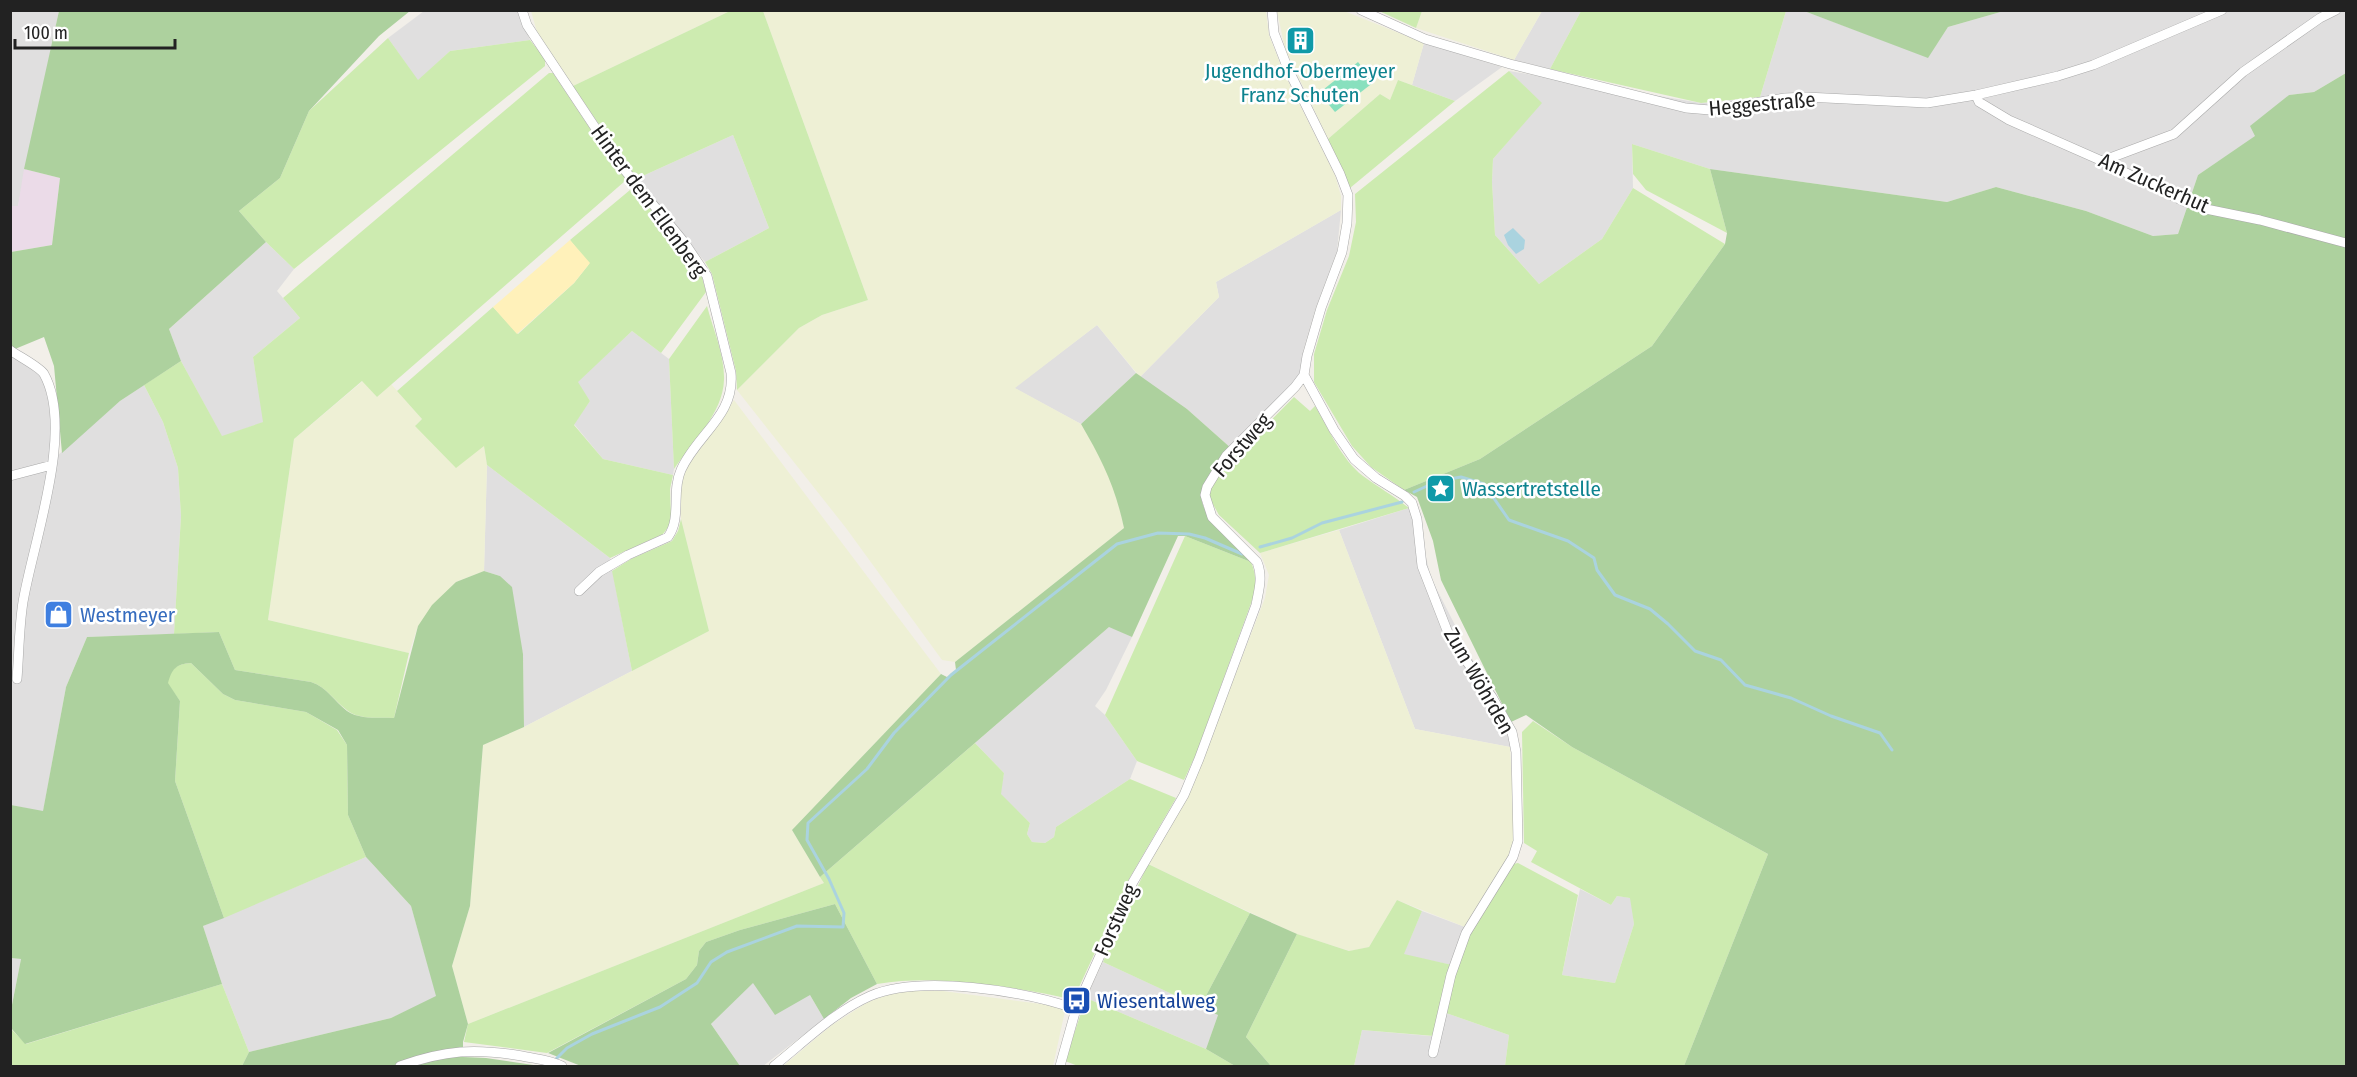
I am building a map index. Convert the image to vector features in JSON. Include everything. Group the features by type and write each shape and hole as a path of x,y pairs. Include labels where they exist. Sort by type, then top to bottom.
{"street":[{"name":"Hinter dem Ellenberg","path":"522,10 527,24 618,162 684,242 707,276 733,389 728,403 681,469 675,488 676,520 668,537 628,555 599,572 579,591"},
{"name":"Forstweg","path":"1059,1066 1076,1009 1133,882 1184,795 1256,604 1261,571 1257,562 1212,517 1205,502 1207,487 1226,456 1295,387 1304,375 1321,308 1342,252 1347,223 1348,195 1340,174 1288,69 1274,33 1272,10"},
{"name":"Heggestraße","path":"1361,10 1425,39 1510,64 1686,108 1710,110 1785,98 1927,103 1976,95 2067,73 2222,10"},
{"path":"2102,161 2174,134 2243,72 2318,14 2336,10"},
{"name":"Am Zuckerhut","path":"1976,95 1979,102 2009,120 2102,161 2183,201 2206,209 2260,219 2346,243"},
{"path":"10,350 43,372 51,394 55,436 52,465 23,603 17,680"},
{"name":"Zum Wöhrden","path":"1304,375 1334,430 1354,459 1365,470 1412,503 1418,519 1422,566 1450,638 1492,697 1512,732 1516,752 1518,841 1513,857 1466,933 1451,975 1433,1053"},
{"path":"10,476 52,465"},
{"path":"774,1066 836,1016 868,997 890,989 938,986 993,991 1050,1000 1076,1009"},
{"path":"400,1066 449,1052 475,1050 547,1060 560,1065"}],"shaded area":[{"path":"517,10 530,40 450,51 418,81 388,38 424,11"},
{"path":"12,11 59,11 18,206 11,207"},
{"path":"1542,11 1581,11 1550,69 1514,60"},
{"path":"1786,11 1804,11 1928,57 1948,27 2004,11 2346,11 2346,73 2314,92 2289,95 2256,136 2198,175 2178,234 2153,236 2086,211 1996,187 1947,202 1710,169 1632,144 1633,188 1602,239 1539,284 1495,235 1493,159 1541,103 1509,71 1701,103 1760,97"},
{"path":"1424,43 1502,67 1455,101 1412,85"},
{"path":"733,135 769,228 705,262 636,179"},
{"path":"24,169 60,178 52,245 11,252 11,206 18,206"},
{"path":"1341,210 1337,251 1316,307 1303,351 1301,376 1232,449 1187,409 1140,377 1219,297 1216,282"},
{"path":"266,242 294,269 277,291 300,318 253,357 264,422 222,437 181,361 169,329"},
{"path":"1097,325 1136,373 1081,424 1014,388"},
{"path":"632,331 669,359 673,475 603,459 574,424 590,401 577,382"},
{"path":"10,354 41,375 48,396 52,434 50,462 120,401 144,385 163,422 178,468 181,516 174,634 87,637 66,687 43,812 11,805"},
{"path":"487,465 610,558 632,671 524,727 523,654 500,576 484,571"},
{"path":"1409,508 1417,520 1431,578 1509,731 1510,747 1415,729 1339,530"},
{"path":"1110,626 1132,637 1106,690 1095,706 1105,715 1137,761 1130,779 1056,827 1054,837 1045,843 1032,842 1027,834 1030,823 1000,794 1004,773 975,743"},
{"path":"366,857 411,906 437,997 391,1018 249,1052 222,984 203,926"},
{"path":"1580,889 1611,905 1617,896 1631,898 1634,924 1615,983 1562,975"},
{"path":"1422,911 1465,927 1452,965 1403,955"},
{"path":"11,958 21,959 11,1010"},
{"path":"1103,962 1218,1015 1206,1049 1086,998"},
{"path":"753,982 810,995 824,1019 763,1066 740,1066 711,1024"},
{"path":"1446,1013 1509,1035 1505,1066 1354,1066 1362,1030 1441,1037"}],"green space":[{"path":"1422,10 1416,28 1379,11"},
{"path":"59,11 410,11 379,36 309,111 280,178 239,211 266,242 169,329 181,361 120,401 62,453 54,366 44,337 15,349 11,346 11,252 52,245 60,178 24,169"},
{"path":"531,11 730,11 573,86 537,32"},
{"path":"730,11 763,11 868,300 822,315 799,328 737,390 736,371 712,274 705,262 769,228 733,135 636,179 573,86"},
{"path":"763,11 1266,11 1269,35 1283,71 1335,175 1341,196 1341,210 1216,282 1219,297 1140,377 1097,325 1015,388 1081,424 1103,461 1117,497 1124,528 955,662 942,660 846,528 737,390 799,328 822,315 868,300"},
{"path":"1277,11 1344,11 1424,43 1412,85 1398,80 1390,100 1380,94 1328,139 1285,49"},
{"path":"1422,11 1542,11 1514,60 1416,28"},
{"path":"1581,11 1786,11 1760,97 1701,103 1550,69"},
{"path":"1804,11 2004,11 1948,27 1928,58"},
{"path":"388,38 418,80 450,51 530,40 545,59 545,66 294,269 239,211 280,178 309,111"},
{"path":"1358,62 1374,82 1335,112 1319,93"},
{"path":"1509,71 1542,103 1493,159 1495,235 1539,284 1602,239 1633,188 1725,244 1652,346 1480,459 1404,490 1371,467 1352,446 1314,382 1314,354 1327,310 1349,256 1356,222 1355,194"},
{"path":"549,73 553,73 613,163 624,175 625,181 377,397 362,381 294,439 268,620 409,653 394,718 364,717 353,714 322,687 311,682 235,670 219,632 174,634 181,516 178,468 163,422 144,385 181,361 222,436 263,422 253,357 300,318 283,298"},
{"path":"2346,73 2346,1066 1684,1066 1768,854 1572,747 1526,715 1511,722 1441,580 1433,541 1417,497 1404,490 1480,459 1652,346 1725,244 1727,233 1710,169 1947,202 1996,187 2086,211 2153,236 2178,234 2198,175 2255,136 2250,126 2289,95 2314,92"},
{"path":"1398,80 1455,101 1350,188 1328,139 1380,94 1390,100"},
{"path":"1632,144 1710,169 1727,233 1646,190 1633,174"},
{"path":"630,190 637,190 702,277 706,292 661,353 632,331 578,382 590,401 574,425 603,459 673,475 670,489 671,517 669,526 663,534 610,558 487,465 484,446 456,468 415,426 422,419 397,391 493,307 518,334 574,283 589,264 570,240"},
{"path":"707,306 723,362 722,392 712,416 674,469 669,359"},
{"path":"1136,373 1187,409 1232,449 1201,494 1202,503 1212,522 1251,562 1185,536 1178,536 1132,637 1109,627 820,877 792,830 941,674 947,677 956,670 955,662 1124,528 1107,474 1081,424"},
{"path":"363,381 377,397 391,384 422,419 416,425 484,446 487,465 484,571 456,582 418,626 409,653 268,620 294,439"},
{"path":"1294,397 1310,411 1315,406 1336,443 1355,469 1409,508 1260,553 1219,515 1210,499 1210,490 1220,472"},
{"path":"734,400 941,674 792,830 824,883 468,1024 452,966 470,906 483,745 524,727 709,631 681,519 680,490 685,470"},
{"path":"681,519 709,631 632,671 612,571 631,559 672,541"},
{"path":"1339,530 1415,729 1510,747 1515,839 1511,854 1465,927 1397,900 1369,947 1350,951 1296,934 1148,864 1189,794 1265,598 1269,575 1260,553"},
{"path":"1185,536 1251,562 1255,582 1254,595 1196,754 1184,780 1137,761 1105,715"},
{"path":"484,571 500,576 512,587 523,654 524,727 483,745 470,906 452,966 468,1024 463,1042 463,1057 540,1066 242,1066 249,1052 391,1018 436,996 411,906 366,857 348,815 347,745 338,730 306,712 235,700 223,694 191,663 175,668 168,683 180,701 175,781 224,918 203,926 222,984 25,1044 11,1028 11,1010 21,959 11,958 11,805 43,811 66,687 87,637 219,632 235,670 311,682 322,687 352,714 364,717 394,718 418,626 432,605 456,582"},
{"path":"191,663 223,694 235,700 306,712 337,730 347,745 348,815 366,857 224,918 175,781 180,701 167,683 175,668"},
{"path":"1533,721 1572,747 1768,854 1684,1066 1505,1066 1509,1035 1446,1013 1454,977 1468,935 1513,864 1518,863 1578,895 1562,975 1615,983 1634,924 1630,898 1617,896 1611,905 1531,862 1537,851 1524,843 1522,732"},
{"path":"975,743 1004,773 1001,794 1030,823 1027,834 1032,842 1045,843 1054,837 1056,827 1130,779 1176,798 1129,879 1073,1000 999,986 953,981 923,980 877,984 835,904 740,930 706,942 699,951 697,965 686,979 547,1053 464,1042 468,1024 824,883 820,877"},
{"path":"1148,864 1250,913 1200,1007 1103,962"},
{"path":"1397,900 1422,911 1404,954 1452,965 1434,1036 1362,1030 1354,1066 1271,1066 1246,1037 1297,934 1349,951 1369,947"},
{"path":"835,904 877,984 851,998 824,1019 810,995 775,1015 753,983 711,1024 740,1066 581,1066 548,1053 686,979 697,965 699,951 706,942 740,930"},
{"path":"1250,913 1297,934 1246,1037 1271,1066 1235,1066 1206,1049 1218,1015 1200,1007"},
{"path":"222,984 249,1052 242,1066 11,1066 10,1028 26,1044"},
{"path":"899,991 943,991 1056,1006 1065,1011 1053,1066 783,1066 832,1025 868,1002"},
{"path":"1086,998 1206,1049 1235,1066 1078,1066 1065,1061"}],"sand":[{"path":"570,240 590,263 574,283 517,334 493,307"}],"water":[{"path":"1513,228 1525,240 1524,249 1516,254 1508,245 1504,235"}],"waterway":[{"path":"1414,492 1438,481 1461,477 1484,484 1509,520 1568,541 1594,558 1597,570 1615,595 1650,609 1695,651 1721,660 1745,685 1791,698 1831,716 1880,733 1892,750"},
{"path":"1260,547 1292,538 1322,523 1402,502"},
{"path":"555,1060 567,1048 592,1034 660,1007 697,983 711,962 727,952 797,926 843,927 844,913 829,879 807,840 808,823 867,769 894,733 951,675 1117,544 1158,533 1189,534 1205,538 1242,554"}],"place":[{"name":"Jugendhof-Obermeyer Franz Schuten","path":"1300,40"},
{"name":"Wassertretstelle","path":"1441,489"},
{"name":"Westmeyer","path":"59,615"},
{"name":"Wiesentalweg","path":"1076,1001"}]}
